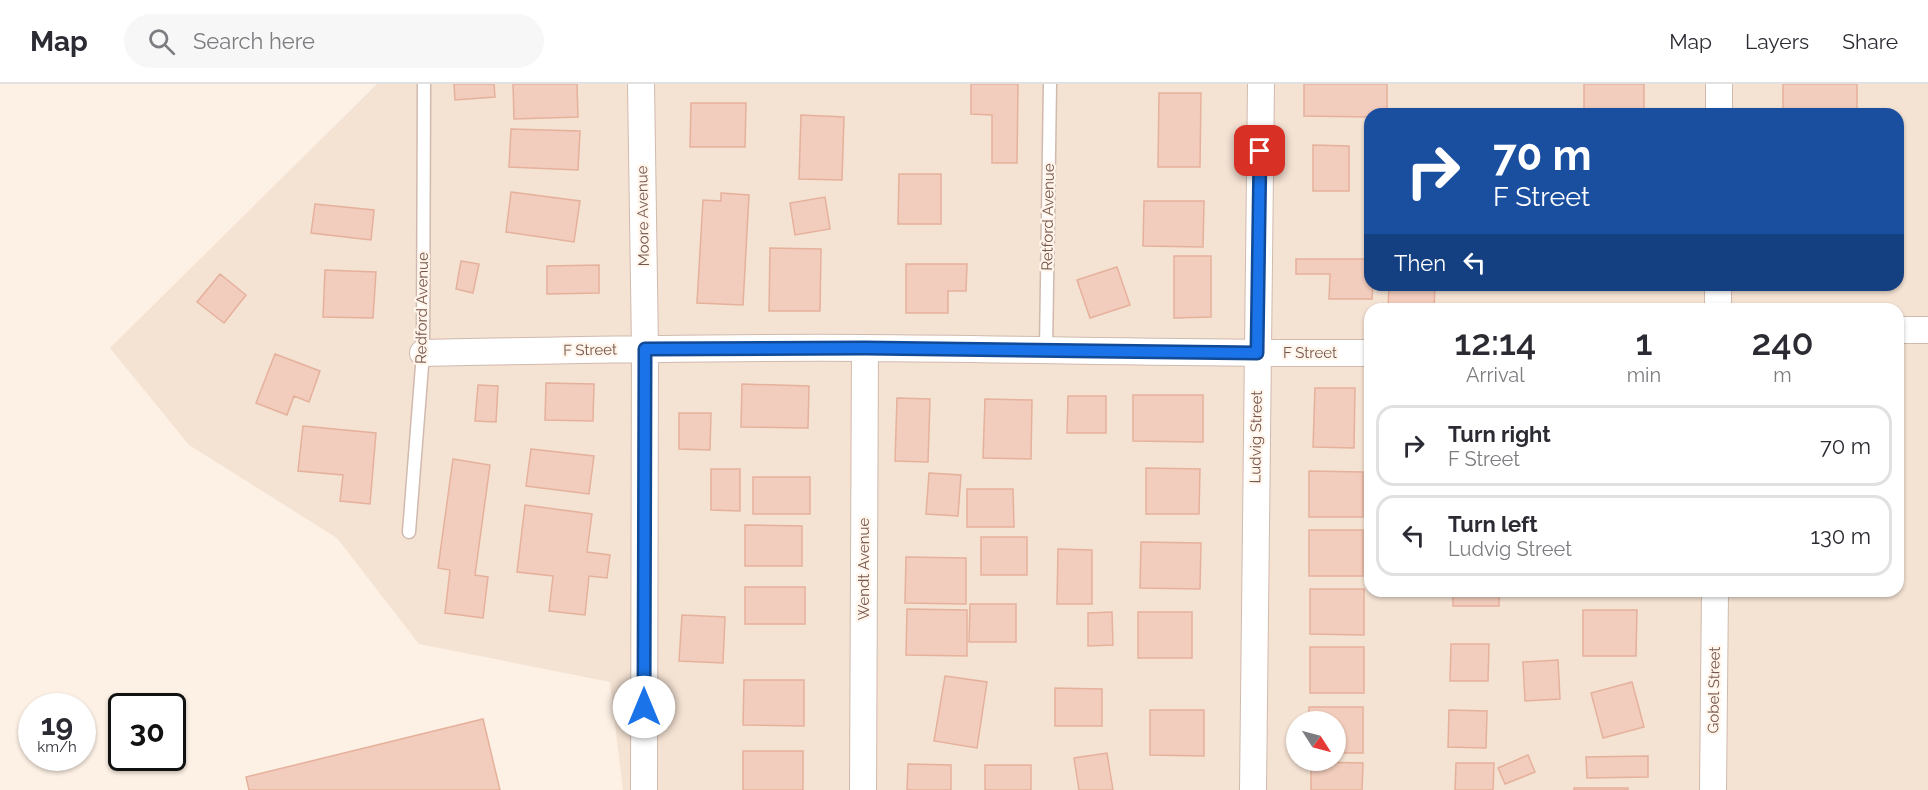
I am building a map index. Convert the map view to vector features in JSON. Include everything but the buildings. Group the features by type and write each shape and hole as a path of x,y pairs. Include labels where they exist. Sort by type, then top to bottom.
{"street":[{"name":"Moore Avenue","path":"641,84 645,349 644,790"},
{"name":"Ludvig Street","path":"1253,790 1261,84"},
{"path":"1719,84 1719,108"},
{"path":"1904,330 1928,330"},
{"name":"F Street","path":"423,353 865,348 1364,353"},
{"name":"Wendt Avenue","path":"863,790 865,348"},
{"name":"Gobel Street","path":"1713,790 1715,597"}],"lane":[{"name":"Redford Avenue","path":"409,532 423,353 424,84"},
{"name":"Retford Avenue","path":"1046,350 1050,84"}],"shaded area":[{"path":"377,84 1928,84 1928,790 623,790 610,682 419,644 337,538 189,445 110,348"}],"route":[{"path":"644,707 645,349 865,348 1257,353 1260,151"}]}
